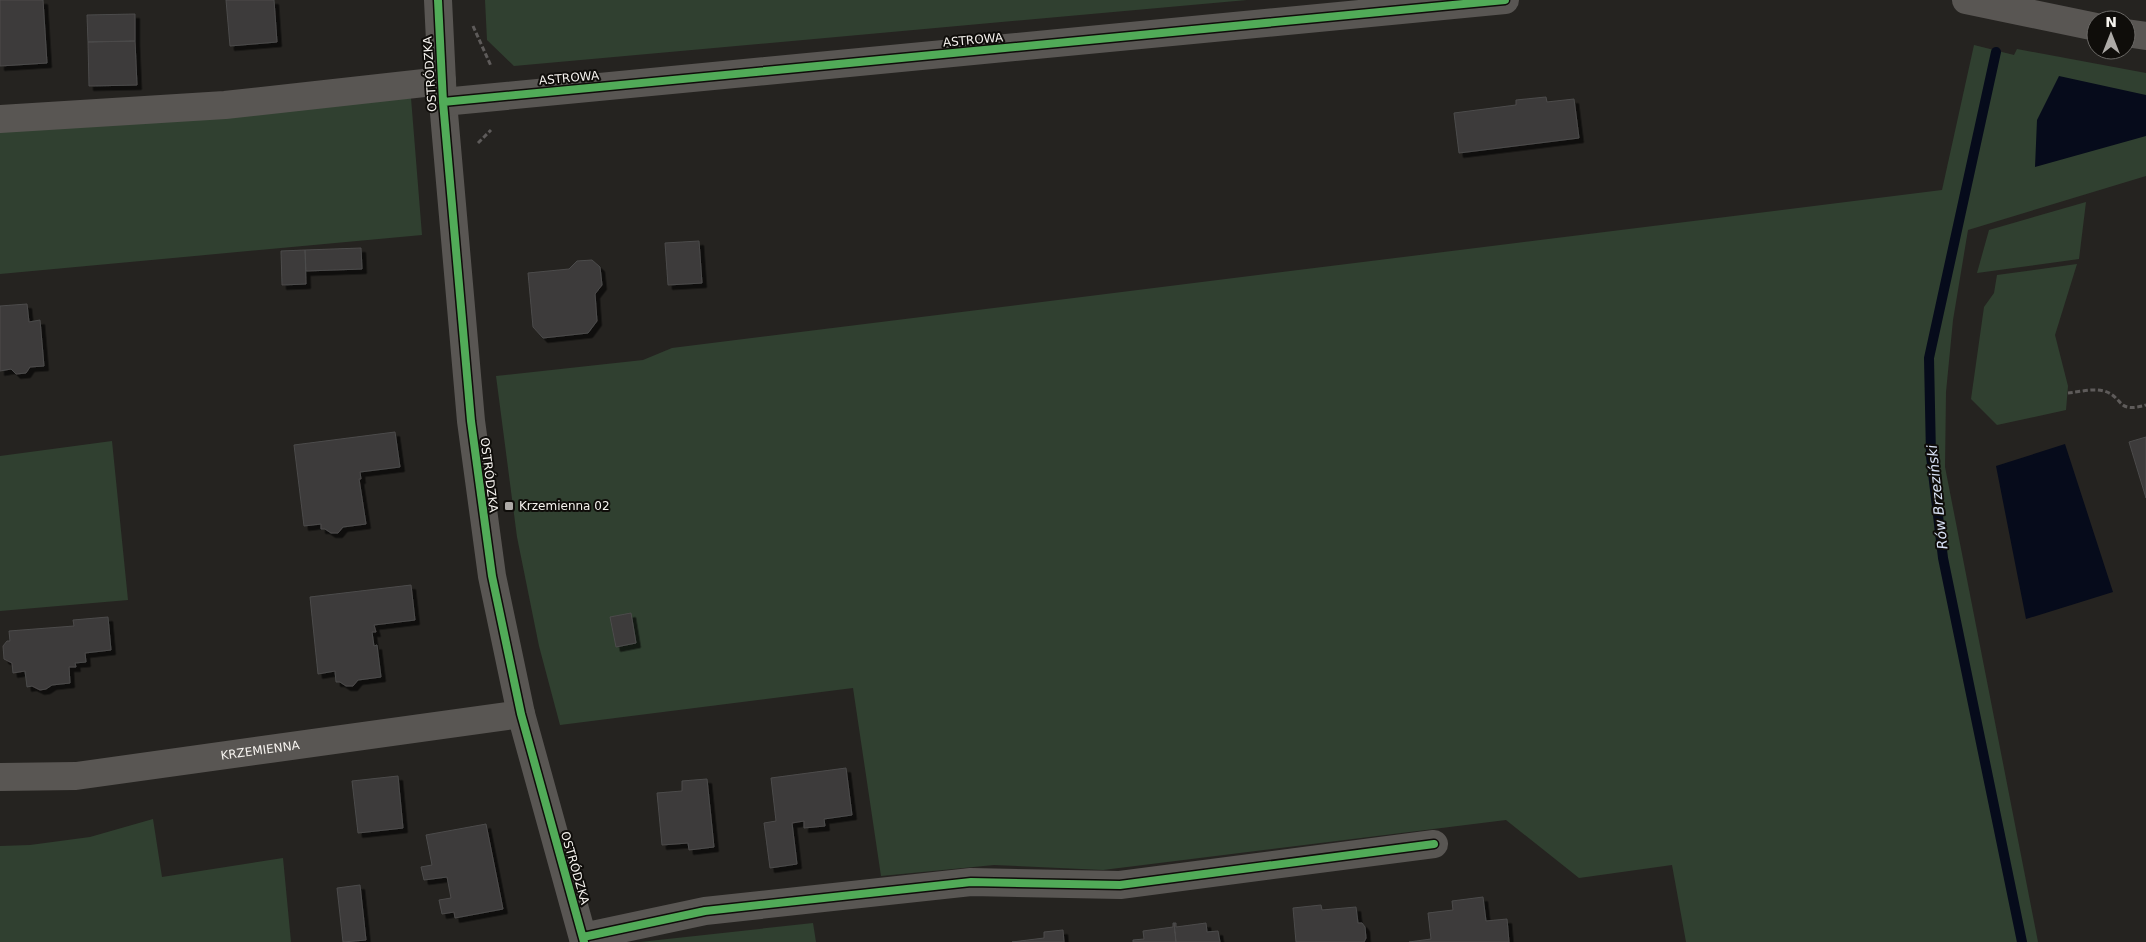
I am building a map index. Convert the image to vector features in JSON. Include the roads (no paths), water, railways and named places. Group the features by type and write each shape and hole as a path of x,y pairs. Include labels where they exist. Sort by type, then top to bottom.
{"street":[{"name":"OSTRÓDZKA","path":"438,0 442,92 471,421 492,576 521,714 584,939"},
{"name":"ASTROWA","path":"0,119 442,92 1505,0"},
{"path":"1966,0 2086,25"},
{"name":"KRZEMIENNA","path":"0,777 76,776 521,714"},
{"path":"584,939 715,910 971,882 1120,885 1434,844"}],"water":[{"path":"2059,76 2146,95 2146,136 2035,167 2037,120"},
{"path":"2065,444 2113,592 2026,619 1996,466"}],"waterway":[{"name":"Rów Brzeziński","path":"1996,52 1929,358 1931,456 1943,558 2022,942"}],"place":[{"name":"Krzemienna 02","path":"509,506"}]}
